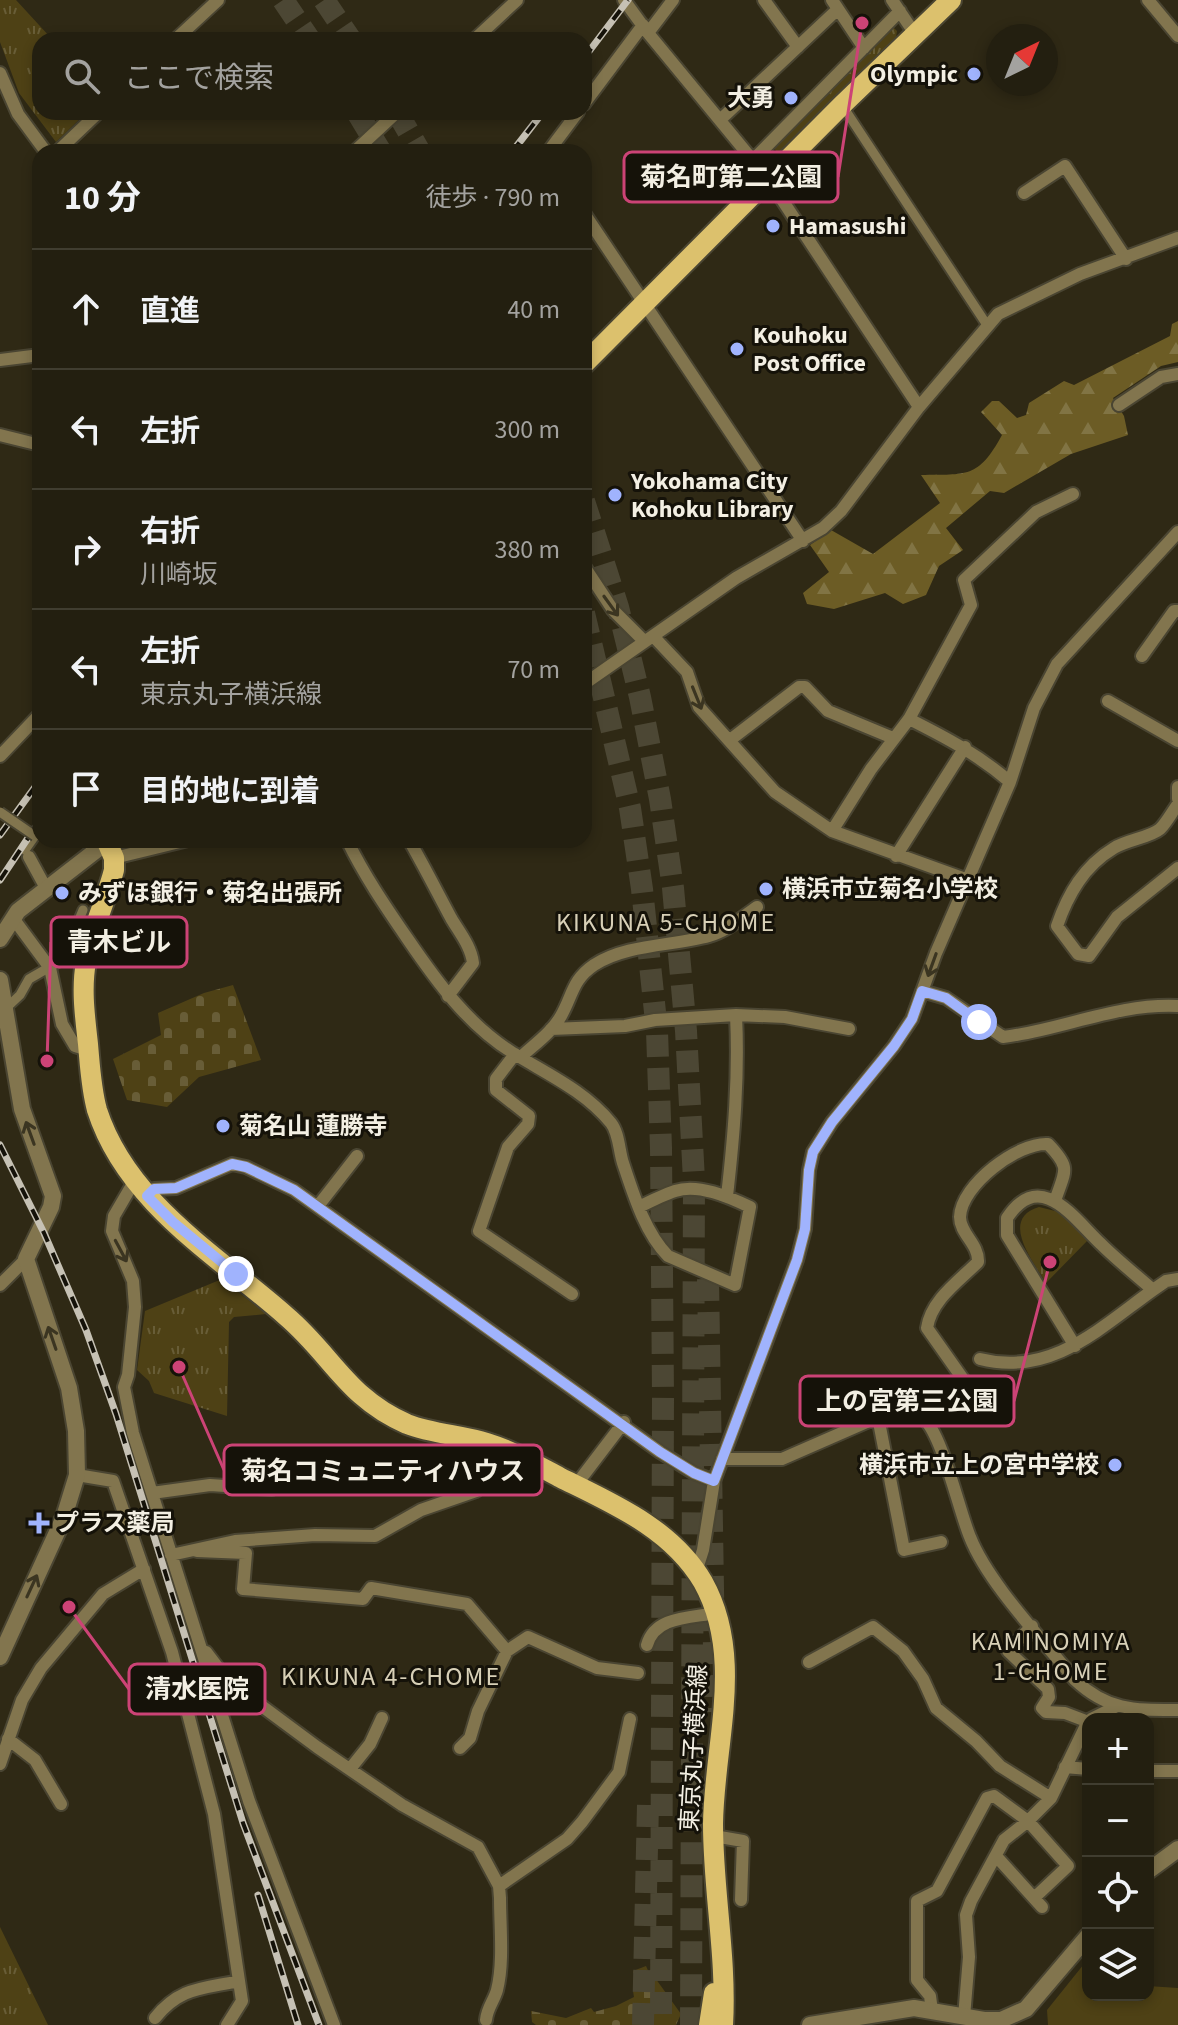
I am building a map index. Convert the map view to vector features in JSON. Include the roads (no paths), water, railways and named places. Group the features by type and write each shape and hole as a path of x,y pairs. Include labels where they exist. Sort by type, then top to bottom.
{"main road":[{"path":"592,356 951,0"},
{"name":"東京丸子横浜線","path":"110,848 112,880 85,966 83,998 90,1074 98,1111 117,1153 141,1188 173,1222 294,1322 340,1376 377,1408 421,1428 500,1447 620,1507 677,1548 696,1572 716,1613 724,1641 726,1668 714,1836 725,1986 723,2025"},
{"name":"東京丸子横浜線","path":"709,2025 720,1934"}],"street":[{"path":"184,32 218,0"},
{"path":"483,32 517,0"},
{"path":"624,0 769,180 919,407"},
{"path":"592,94 673,0"},
{"path":"764,0 798,47"},
{"path":"1148,0 1178,36"},
{"path":"720,120 798,47 835,4 864,48"},
{"path":"753,160 864,48 896,6 915,34"},
{"path":"0,73 18,114 40,144"},
{"path":"842,105 987,325"},
{"path":"65,144 91,120"},
{"path":"363,144 388,120"},
{"path":"554,144 572,120"},
{"path":"1024,193 1065,166 1126,259"},
{"path":"592,225 803,541"},
{"path":"592,678 736,578 803,541 841,511 919,407 998,314 1080,274 1178,238"},
{"path":"0,360 32,356"},
{"path":"1119,405 1161,377 1178,374"},
{"path":"0,435 32,443"},
{"path":"832,831 893,738 909,719 971,605 964,580 1041,508 1073,494"},
{"path":"696,1572 703,1550 714,1481 797,1260 805,1229 813,1152 832,1122 906,1028 1010,782 1034,708 1057,664 1173,546 1178,532"},
{"path":"592,578 613,610 687,672 699,707 775,792 832,831 968,880"},
{"path":"1142,656 1174,611 1178,611"},
{"path":"730,740 799,687 805,687 828,711 893,738"},
{"path":"1108,701 1178,741"},
{"path":"909,719 965,747 1010,782"},
{"path":"0,756 32,723"},
{"path":"896,856 965,747"},
{"path":"1178,787 1178,802 1159,829 1132,839 1097,860 1068,895 1057,926 1078,954 1089,956 1117,917 1178,868"},
{"path":"0,812 32,830"},
{"path":"32,844 27,853 47,890"},
{"path":"0,939 13,918 47,890 109,848"},
{"path":"351,848 362,871 459,1009 518,1055 574,1088 613,1125 639,1207 661,1249 668,1256 735,1285 750,1207 727,1196 678,1189 639,1207"},
{"path":"414,848 472,953 473,963 448,996"},
{"path":"572,1294 479,1231 508,1147 528,1124 529,1116 496,1090 496,1079 518,1055 551,1029 561,1017 575,982 595,964 629,951 712,935 730,927 757,907"},
{"path":"4,1010 20,995 29,979 67,957 83,910"},
{"path":"13,918 50,968 62,1024 75,1046 88,1050"},
{"path":"0,980 22,1109 53,1196 51,1207 26,1259 0,1285"},
{"path":"922,991 946,998 1003,1037 1039,1033 1093,1015 1178,1006"},
{"path":"551,1029 625,1026 655,1020 736,1015 785,1017 849,1029"},
{"path":"727,1196 735,1125 736,1015"},
{"path":"882,1416 889,1410 959,1391 963,1379 927,1328 929,1315 942,1298 978,1262 979,1252 962,1227 960,1218 972,1191 994,1167 1014,1153 1048,1144 1066,1167 1055,1201"},
{"path":"318,1206 357,1156"},
{"path":"334,2025 249,1801 133,1433 124,1387 135,1307 133,1281 112,1231 114,1216 141,1188 176,1188 232,1164 246,1167 294,1190 318,1206 694,1473 714,1481"},
{"path":"1075,1346 1010,1241 1006,1226 1010,1213 1024,1201 1044,1198 1066,1207 1099,1242 1153,1290"},
{"path":"0,1657 64,1517 77,1475 76,1431 69,1388 26,1259"},
{"path":"980,1359 1003,1365 1042,1360 1075,1346 1166,1281 1178,1279"},
{"path":"722,1459 782,1459 882,1416 913,1412 925,1419 936,1435 970,1538 986,1567 1075,1680 1088,1692 1115,1707 1178,1710"},
{"path":"882,1416 904,1550 941,1542"},
{"path":"576,1485 624,1424"},
{"path":"77,1475 113,1481 172,1652 214,1814 242,2001 227,2025"},
{"path":"152,1493 210,1485 272,1489"},
{"path":"171,1555 235,1541 329,1534 375,1536 421,1510 476,1491"},
{"path":"197,1551 246,1553 243,1589 363,1599 371,1588 467,1604 507,1651"},
{"path":"0,1764 22,1700 41,1668 103,1594 144,1569"},
{"path":"647,1645 650,1634 664,1623 716,1613"},
{"path":"1032,1626 1008,1651 1048,1689 1049,1697 1042,1708 1046,1712 1082,1718"},
{"path":"809,1662 873,1627 903,1651 923,1679 936,1708 976,1741 1000,1766 1051,1798"},
{"path":"460,1748 470,1738 478,1711 507,1651 528,1637 597,1668 638,1673"},
{"path":"199,1643 228,1681 402,1805 478,1847 499,1886 499,1977 497,1993 487,2010 486,2020"},
{"path":"1103,1713 1115,1707"},
{"path":"350,1769 370,1744 382,1718"},
{"path":"499,1886 567,1839 582,1822 619,1772 630,1719"},
{"path":"964,2017 969,1957 966,1915 1004,1840 1051,1798 1082,1734"},
{"path":"8,1739 35,1760 61,1804"},
{"path":"1065,1767 1082,1768"},
{"path":"1154,1771 1178,1771"},
{"path":"932,2011 930,1996 917,1980 917,1901 937,1891 987,1798 994,1796 1028,1821 1068,1866 1038,1902 996,1856"},
{"path":"714,1836 743,1841 741,1900"},
{"path":"1154,1867 1178,1849"},
{"path":"822,2024 914,2008 1001,2020 1026,2009 1082,1943"},
{"path":"155,2018 168,2002 185,1992 239,1981"}],"tunnel":[{"path":"283,0 305,32"},
{"path":"324,0 346,32"},
{"path":"362,120 376,144"},
{"path":"402,120 415,144"},
{"path":"592,526 618,607 660,799 673,888 686,1031 694,1180 691,2025"},
{"path":"592,647 630,808 657,1031 663,1396 661,2025"},
{"path":"708,1279 715,1712"},
{"path":"643,2025 648,1804"}],"railway":[{"path":"592,47 628,0"},
{"path":"518,144 537,120"},
{"path":"0,835 32,791"},
{"path":"0,880 32,832"},
{"path":"0,1145 44,1233 86,1330 116,1414 243,1823 319,2025"},
{"path":"258,1895 298,2025"}],"place":[{"name":"菊名町第二公園","path":"862,23"},
{"name":"Olympic","path":"974,74"},
{"name":"大勇","path":"791,98"},
{"name":"Hamasushi","path":"773,226"},
{"name":"Kouhoku Post Office","path":"737,349"},
{"name":"Yokohama City Kohoku Library","path":"615,495"},
{"name":"横浜市立菊名小学校","path":"766,889"},
{"name":"みずほ銀行・菊名出張所","path":"62,893"},
{"name":"青木ビル","path":"47,1061"},
{"name":"菊名山 蓮勝寺","path":"223,1126"},
{"name":"上の宮第三公園","path":"1050,1262"},
{"name":"菊名コミュニティハウス","path":"179,1367"},
{"name":"横浜市立上の宮中学校","path":"1115,1465"},
{"name":"プラス薬局","path":"39,1523"},
{"name":"清水医院","path":"69,1607"}],"district":[{"name":"KIKUNA 5-CHOME","path":"666,922"},
{"name":"KAMINOMIYA 1-CHOME","path":"1051,1656"},
{"name":"KIKUNA 4-CHOME","path":"391,1676"}]}
